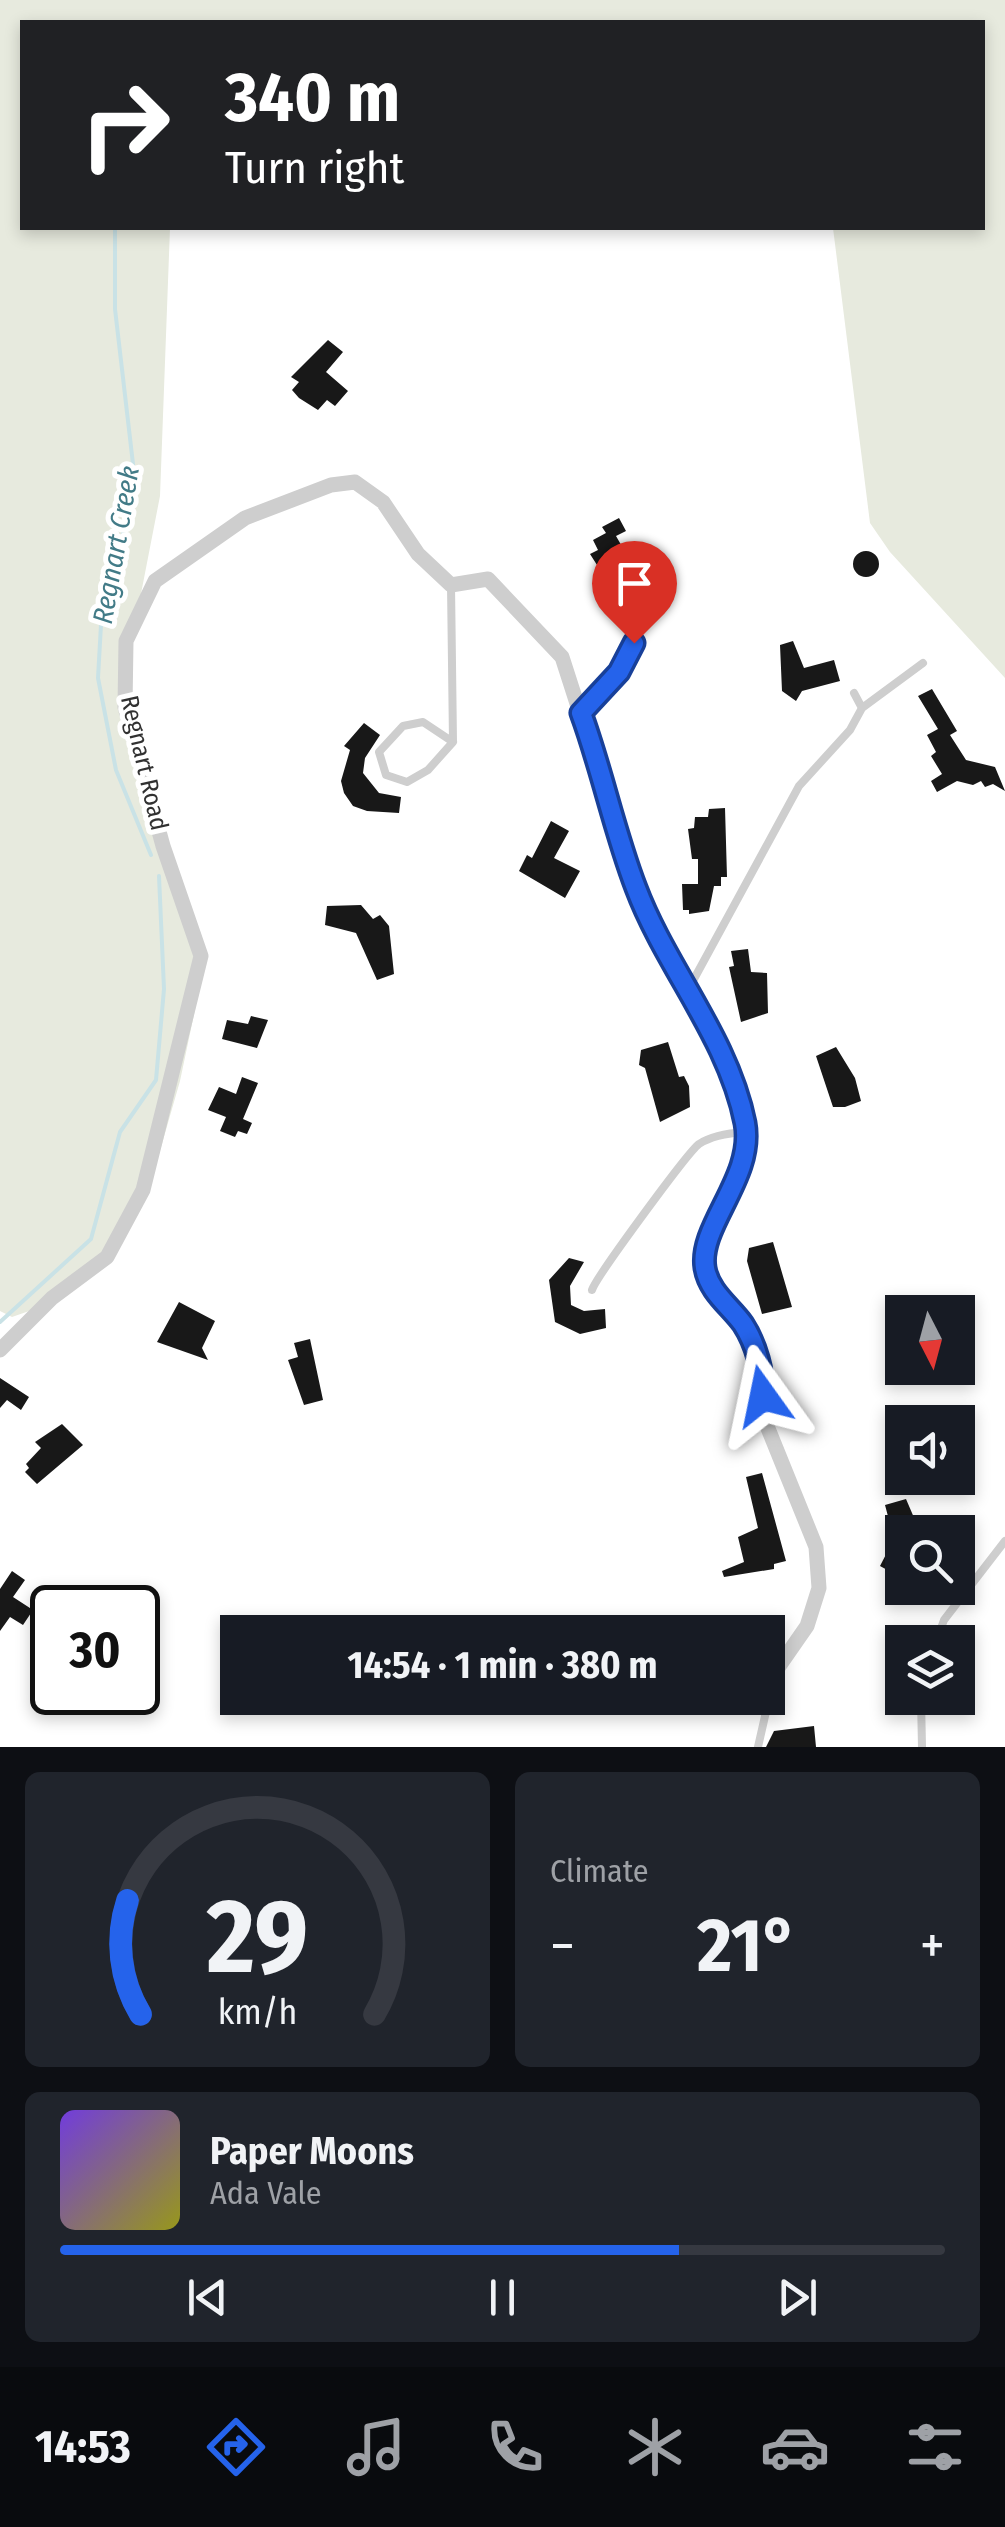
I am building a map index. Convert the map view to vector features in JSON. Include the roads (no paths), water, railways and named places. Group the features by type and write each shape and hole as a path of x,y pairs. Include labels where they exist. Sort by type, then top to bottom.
{"street":[{"name":"Regnart Road","path":"0,1350 52,1298 107,1258 143,1190 201,956 163,846 125,707 126,641 155,581 245,518 330,485 355,482 383,502 418,554 452,585"},
{"path":"452,585 488,579 562,657 637,890 721,1053 745,1132 741,1173 713,1230 704,1266 722,1303 742,1324 764,1376 762,1416 816,1546 819,1588 807,1626 785,1658"}],"lane":[{"path":"452,585 452,742 428,770 408,782 386,775 378,752 402,726 423,722 452,742"},
{"path":"581,713 619,672 634,643 629,609"},
{"path":"688,990 799,786 850,730 862,708 923,663"},
{"path":"854,693 862,708"},
{"path":"592,1290 597,1276 634,1233 686,1156 702,1142 745,1132"},
{"path":"942,1625 1005,1541"},
{"path":"758,1747 765,1715"},
{"path":"921,1715 922,1747"}],"waterway":[{"name":"Regnart Creek","path":"115,230 115,309 133,464 123,534 102,607 98,678 116,770 151,855"},
{"name":"Regnart Creek","path":"0,1322 91,1239 120,1132 156,1080 164,989 159,876"}]}
